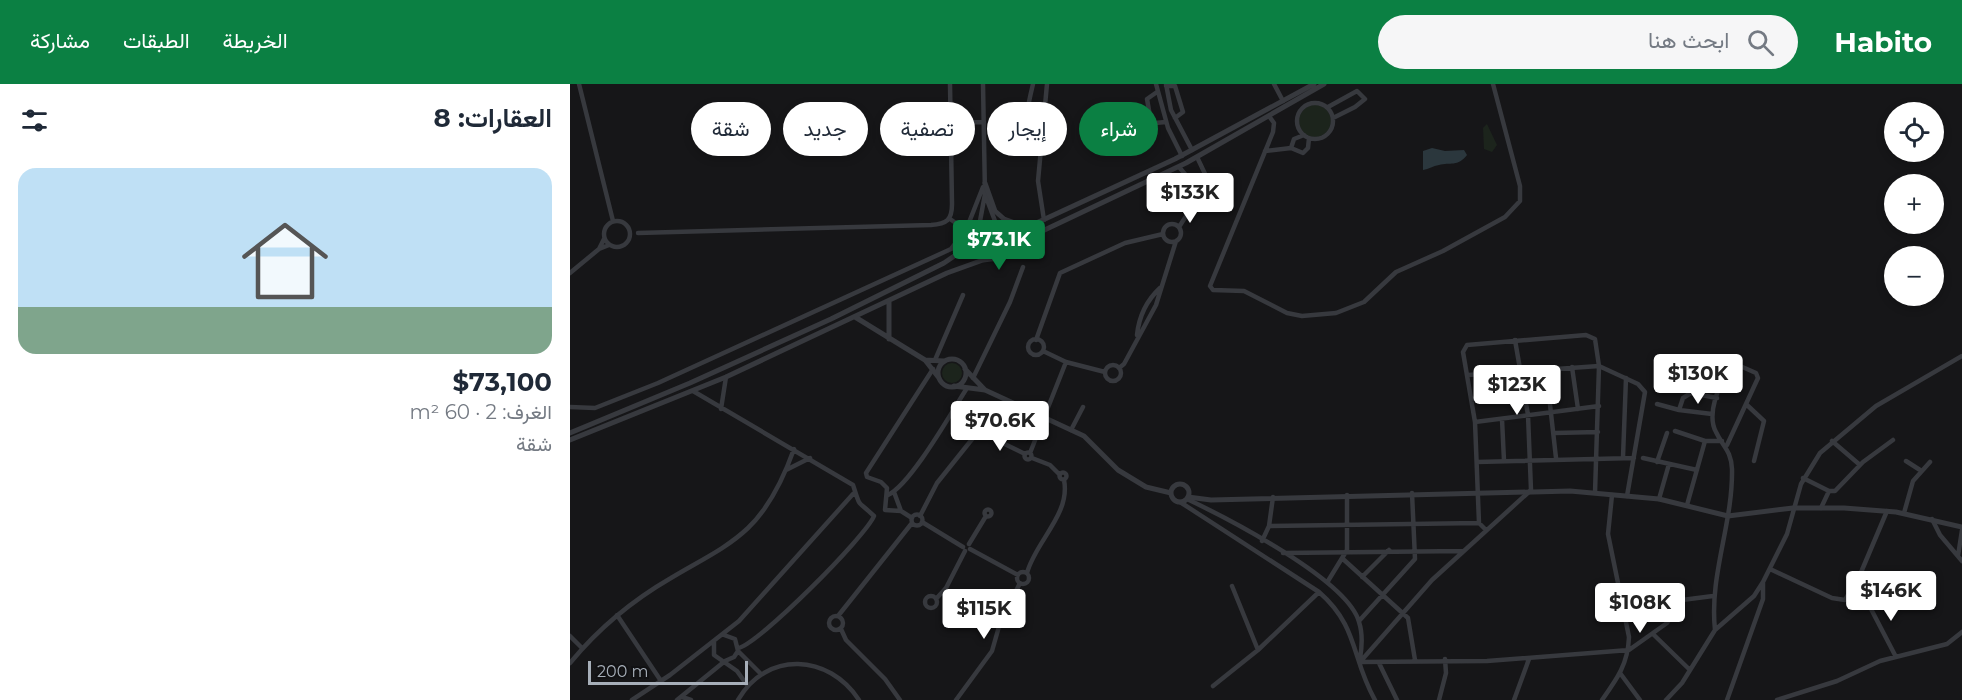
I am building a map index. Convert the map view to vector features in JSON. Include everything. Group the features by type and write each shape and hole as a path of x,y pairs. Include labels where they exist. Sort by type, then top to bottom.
{"street":[{"path":"579,84 613,221"},
{"path":"950,84 951,102"},
{"path":"983,84 985,194 973,247 983,260"},
{"path":"1027,102 1033,84"},
{"path":"1045,102 1047,84"},
{"path":"1155,84 1166,122 1182,156"},
{"path":"1274,84 1283,101"},
{"path":"976,234 984,228 999,230 1026,227 1044,220 1182,156 1314,84"},
{"path":"570,440 693,392 947,273 983,260 999,258 1035,234 1179,167 1324,84"},
{"path":"1269,116 1274,123 1273,132 1210,286 1213,290 1220,292 1244,291 1280,310 1302,316 1336,313 1364,302 1395,272 1443,251 1505,217 1517,207 1520,201 1520,186 1493,84"},
{"path":"1175,118 1182,112 1179,94 1175,86 1166,85 1175,118 1192,150"},
{"path":"1031,91 1046,91"},
{"path":"1328,107 1333,118 1328,134 1317,139 1304,135 1297,120 1300,111 1306,105 1315,103 1328,107 1357,91 1365,99 1361,104 1333,118"},
{"path":"1157,92 1146,99 1150,116 1155,123 1166,122"},
{"path":"1309,92 1315,103"},
{"path":"1294,102 1300,111"},
{"path":"975,122 984,122"},
{"path":"1291,148 1294,139 1304,135"},
{"path":"1175,142 1185,137"},
{"path":"1265,152 1291,148 1297,153 1304,153 1310,138"},
{"path":"570,273 599,249 609,245 622,246 630,236 638,233 943,224 950,219 952,204 952,156"},
{"path":"1040,156 1038,181 1044,220"},
{"path":"1105,372 1109,366 1119,368 1124,364 1136,338 1156,305 1176,241 1181,235 1179,227 1201,193 1206,176 1197,157"},
{"path":"1179,167 1201,193"},
{"path":"985,183 995,211 1004,219 1026,227"},
{"path":"570,407 595,408 658,383 951,249 966,230 985,183"},
{"path":"985,194 1007,244 1005,252"},
{"path":"950,219 976,234"},
{"path":"613,221 624,223 629,229 638,233"},
{"path":"599,249 604,238 604,229 613,221"},
{"path":"1043,351 1036,355 1029,351 1029,344 1036,340 1060,273 1125,243 1163,234 1168,225 1179,227"},
{"path":"629,229 630,236"},
{"path":"1163,234 1168,241 1176,241"},
{"path":"604,238 609,245"},
{"path":"570,433 690,383 831,319 944,263 966,248 973,247"},
{"path":"974,378 1010,302 1023,267"},
{"path":"1136,338 1141,315 1151,296 1160,288"},
{"path":"935,360 963,294"},
{"path":"889,339 890,301"},
{"path":"855,317 925,360 944,384 984,390 1071,430 1091,441 1118,470 1146,487 1171,493"},
{"path":"1486,530 1479,523 1475,422 1463,352 1466,346 1515,340 1591,336 1597,343 1599,366 1595,494"},
{"path":"1036,340 1042,343 1043,351"},
{"path":"1515,340 1528,416 1531,490"},
{"path":"1043,351 1066,362 1105,372"},
{"path":"1666,700 1690,670 1715,630 1754,596 1763,582 1787,534 1803,478 1832,441 1886,399 1923,381 1962,356"},
{"path":"925,360 957,360 984,390"},
{"path":"939,378 938,370 946,361"},
{"path":"1029,455 1066,362"},
{"path":"1715,630 1713,596 1728,516 1732,470 1724,443 1715,432 1712,414 1731,362 1758,376 1747,405 1724,443"},
{"path":"1468,375 1599,366 1641,385 1645,392 1627,496"},
{"path":"1105,372 1108,379 1116,380 1120,376 1119,368"},
{"path":"1572,368 1578,409"},
{"path":"901,511 885,510 888,495 884,484 868,478 866,473 933,369"},
{"path":"954,386 962,382 965,369"},
{"path":"1546,369 1553,412 1556,458"},
{"path":"721,409 726,377"},
{"path":"1623,458 1626,378"},
{"path":"888,495 894,492 915,466 967,388"},
{"path":"680,698 725,661 734,657 738,650 751,643 784,613 831,567 874,518 874,514 863,508 853,494 853,485 693,392"},
{"path":"1679,410 1683,398 1691,393 1717,398"},
{"path":"1471,399 1525,394"},
{"path":"1657,404 1679,410 1712,414"},
{"path":"1747,405 1764,421 1754,461"},
{"path":"1475,422 1599,406"},
{"path":"1071,430 1083,407"},
{"path":"1502,419 1504,461"},
{"path":"1624,423 1639,426"},
{"path":"1675,431 1706,441 1724,443"},
{"path":"1555,433 1598,432"},
{"path":"841,629 833,630 829,623 831,618 838,616 912,520 920,516 937,483 980,433 1005,442 1050,465 1059,474 1060,479 1064,480 1065,492 1060,509 1040,543 1027,573 1029,581 1020,583"},
{"path":"1657,462 1667,433"},
{"path":"1803,478 1829,490 1835,490 1860,465 1893,440"},
{"path":"1687,506 1706,441"},
{"path":"1832,441 1860,465"},
{"path":"570,663 582,648 617,615 646,594 724,547 749,527 769,501 786,470 794,449"},
{"path":"786,470 810,458"},
{"path":"1477,462 1556,458 1634,458"},
{"path":"1643,458 1697,470"},
{"path":"1906,460 1920,470"},
{"path":"1904,513 1911,486 1920,470 1930,462"},
{"path":"1659,500 1669,464"},
{"path":"1187,498 1188,489 1182,484 1175,486 1171,493 1173,499 1319,592 1342,616 1351,632 1359,662 1375,700"},
{"path":"1359,662 1463,550 1531,490"},
{"path":"1180,502 1187,498 1211,500 1531,490 1659,500 1728,516 1793,508 1887,511 1932,519 1962,529 1958,556"},
{"path":"1821,508 1829,490"},
{"path":"894,492 901,511 916,526 922,522"},
{"path":"1359,621 1413,563 1415,550 1412,493"},
{"path":"632,700 724,635 819,534 853,494"},
{"path":"1328,581 1347,550 1347,495"},
{"path":"1602,700 1626,664 1629,650 1629,637 1608,534 1612,495"},
{"path":"1262,541 1269,526 1273,497"},
{"path":"1187,498 1328,581 1347,601 1359,621 1362,645 1359,662"},
{"path":"1770,569 1832,598 1845,600 1862,570 1887,511"},
{"path":"920,516 922,522 967,548 1018,575 1027,573"},
{"path":"936,598 946,588 986,516"},
{"path":"1932,519 1940,535 1962,561"},
{"path":"1269,526 1479,523"},
{"path":"1282,553 1347,550 1463,550"},
{"path":"1362,577 1389,550"},
{"path":"1343,559 1409,620 1414,660"},
{"path":"956,700 992,651 1000,623 1020,583 1018,575"},
{"path":"1727,700 1763,599 1763,582"},
{"path":"1232,586 1258,650"},
{"path":"1213,686 1258,650 1319,592"},
{"path":"1359,662 1529,659 1629,650 1654,635 1673,616 1683,600 1713,596"},
{"path":"1865,605 1871,609 1896,657"},
{"path":"617,615 661,681"},
{"path":"838,616 843,623 841,629 846,640 885,679 900,700"},
{"path":"1777,700 1837,681 1896,657 1947,644 1962,632"},
{"path":"724,635 733,637 738,650 761,674"},
{"path":"1654,635 1690,670"},
{"path":"570,636 582,648"},
{"path":"714,642 714,655 725,661 747,685"},
{"path":"1514,700 1529,659"},
{"path":"1439,700 1446,673 1445,660"},
{"path":"1379,663 1397,700"},
{"path":"738,700 747,685 761,674 774,668 793,664 816,666 841,678 859,700"},
{"path":"1620,673 1640,700"},
{"path":"680,698 691,700"}],"shaded area":[{"path":"1315,105 1326,110 1331,121 1326,132 1315,137 1304,132 1299,121 1304,110"},
{"path":"1487,124 1497,145 1492,152 1484,149 1483,128"},
{"path":"1432,148 1445,151 1464,150 1467,155 1457,163 1437,165 1423,170 1423,151"},
{"path":"952,363 959,366 962,373 959,380 952,383 945,380 942,373 945,366"}]}
